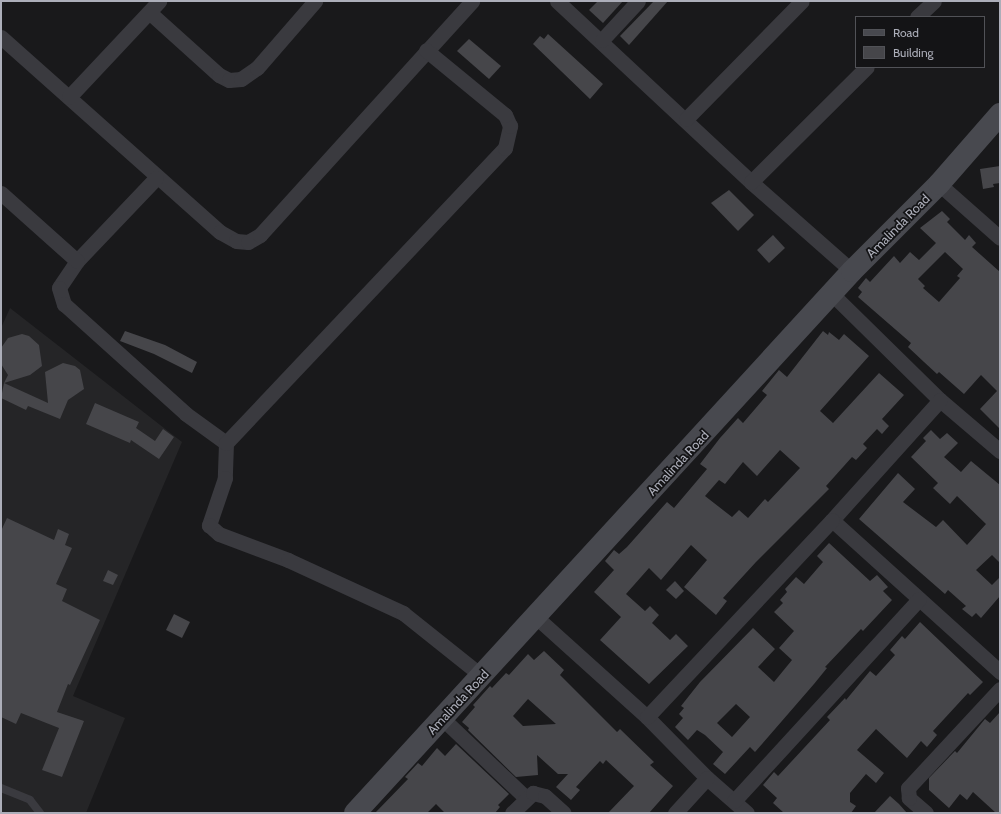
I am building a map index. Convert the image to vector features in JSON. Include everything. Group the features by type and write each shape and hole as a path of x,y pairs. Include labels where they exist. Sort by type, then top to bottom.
{"street":[{"path":"69,97 159,1"},
{"path":"149,12 219,75 229,80 241,79 257,68 315,1"},
{"path":"1,37 69,97 156,178 220,232 236,241 248,242 260,235 472,1"},
{"path":"557,1 602,40 751,182 852,271"},
{"path":"602,40 638,1"},
{"path":"686,119 802,1"},
{"path":"919,16 934,1"},
{"path":"426,50 505,115 510,126 505,148 226,443 225,478 209,525 219,534 288,560 403,613 482,676"},
{"path":"751,182 866,68"},
{"name":"Amalinda Road","path":"356,813 833,295 852,271 939,184 1000,114"},
{"path":"156,178 77,261 59,288 64,304 186,414 226,443"},
{"path":"939,184 1000,238"},
{"path":"1,193 77,261"},
{"path":"833,295 940,400 1000,451"},
{"path":"647,717 832,520 940,400"},
{"path":"832,520 1000,672"},
{"path":"734,801 919,599"},
{"path":"536,617 647,717 707,778 747,813"},
{"path":"926,813 909,798 908,788 1000,689"},
{"path":"443,719 526,798"},
{"path":"675,813 707,778"},
{"path":"512,813 526,798 533,793 540,794 564,813"}],"lane":[{"path":"1,788 30,800 40,813"}],"shaded area":[{"path":"10,308 182,442 73,696 125,718 86,813 1,813 1,328"}],"building":[{"path":"598,1 623,1 603,23 589,10"},
{"path":"654,1 668,1 629,45 620,36"},
{"path":"548,34 603,84 590,99 533,44 540,36 544,39"},
{"path":"469,39 501,66 489,79 457,51"},
{"path":"1000,166 1000,183 993,184 994,187 983,189 980,169"},
{"path":"729,190 754,215 738,231 711,203"},
{"path":"942,211 950,219 947,222 965,240 969,235 976,243 972,247 1000,272 1000,429 980,409 997,391 981,375 964,394 939,372 937,374 908,347 911,343 858,297 862,292 858,288 866,278 870,282 894,256 900,263 910,252 919,260 936,243 920,228","holes":["945,252 963,269 957,276 960,278 939,302 923,288 925,286 918,279"]},
{"path":"773,235 785,248 769,263 757,250"},
{"path":"125,331 165,345 197,362 192,373 154,354 120,341"},
{"path":"823,331 828,335 829,332 839,340 844,334 869,356 820,411 833,423 879,373 904,395 882,419 889,426 882,434 877,429 863,444 867,448 856,460 852,457 826,486 829,489 756,562 723,598 727,601 716,615 684,587 707,560 691,545 661,580 649,568 626,594 645,611 650,606 659,615 652,623 670,640 676,634 688,646 649,684 600,640 621,617 594,592 614,570 605,561 614,550 619,554 627,547 667,502 674,508 707,469 700,464 720,438 738,418 743,423 767,395 762,391 779,370 787,377","holes":["780,450 800,468 768,502 765,499 748,518 739,510 732,517 705,496 719,480 725,484 743,462 757,476"]},
{"path":"22,334 29,336 39,345 42,366 30,375 4,383 8,375 1,364 1,348 8,338"},
{"path":"63,363 75,366 80,370 84,389 68,400 60,419 28,406 26,410 1,398 4,383 48,403 45,372"},
{"path":"95,403 139,422 136,428 155,441 163,429 174,437 159,459 131,440 130,443 86,424"},
{"path":"931,430 940,439 947,433 958,443 944,457 961,472 971,461 1000,485 1000,563 992,555 976,570 992,585 1000,577 1000,596 981,618 976,613 972,617 962,609 966,606 948,590 945,594 859,519 898,473 915,489 903,502 936,527 943,520 967,545 986,524 957,496 950,504 933,488 938,483 911,457 926,441 923,438"},
{"path":"7,518 54,540 58,529 69,534 65,545 72,548 56,584 67,589 62,601 100,620 70,685 68,684 57,712 84,721 62,777 42,770 59,728 21,713 16,724 1,717 1,531"},
{"path":"829,543 870,581 877,575 888,587 883,591 892,600 863,631 861,629 825,667 827,668 814,684 755,752 750,747 725,774 713,764 723,752 705,735 697,730 688,740 675,727 683,718 679,714 684,708 681,706 700,682 753,628 775,649 758,667 774,682 792,660 779,648 794,631 774,612 783,603 780,600 787,592 785,589 796,577 804,584 823,562 817,556","holes":["736,704 750,717 732,737 717,723"]},
{"path":"108,570 118,575 113,585 103,581"},
{"path":"675,581 684,591 676,599 666,590"},
{"path":"174,614 190,622 182,638 166,630"},
{"path":"920,622 983,682 970,695 968,693 933,731 937,735 927,747 921,741 907,758 876,729 857,750 884,773 876,783 866,774 850,793 850,802 856,806 851,813 784,813 773,803 777,798 763,785 774,772 778,776 830,720 827,717 845,698 846,700 870,671 876,676 895,655 890,650 902,636 905,639"},
{"path":"544,651 564,670 560,675 617,732 620,729 654,762 650,765 673,786 649,813 608,813 634,786 606,760 603,764 600,761 576,787 580,790 571,800 556,787 568,774 558,774 537,755 538,775 516,777 468,730 469,728 462,722 475,707 473,705 490,686 492,688 506,673 509,675 528,654 534,660","holes":["528,699 556,724 523,726 513,716"]},
{"path":"1000,712 1000,813 996,813 973,792 967,800 960,794 949,808 929,790 929,778 955,751 957,753 985,719 990,723"},
{"path":"456,744 509,794 498,805 500,807 495,813 445,813 436,804 427,813 375,813 408,779 405,777 418,763 422,766 437,748 445,756"},
{"path":"890,796 899,804 907,813 874,813"}]}
